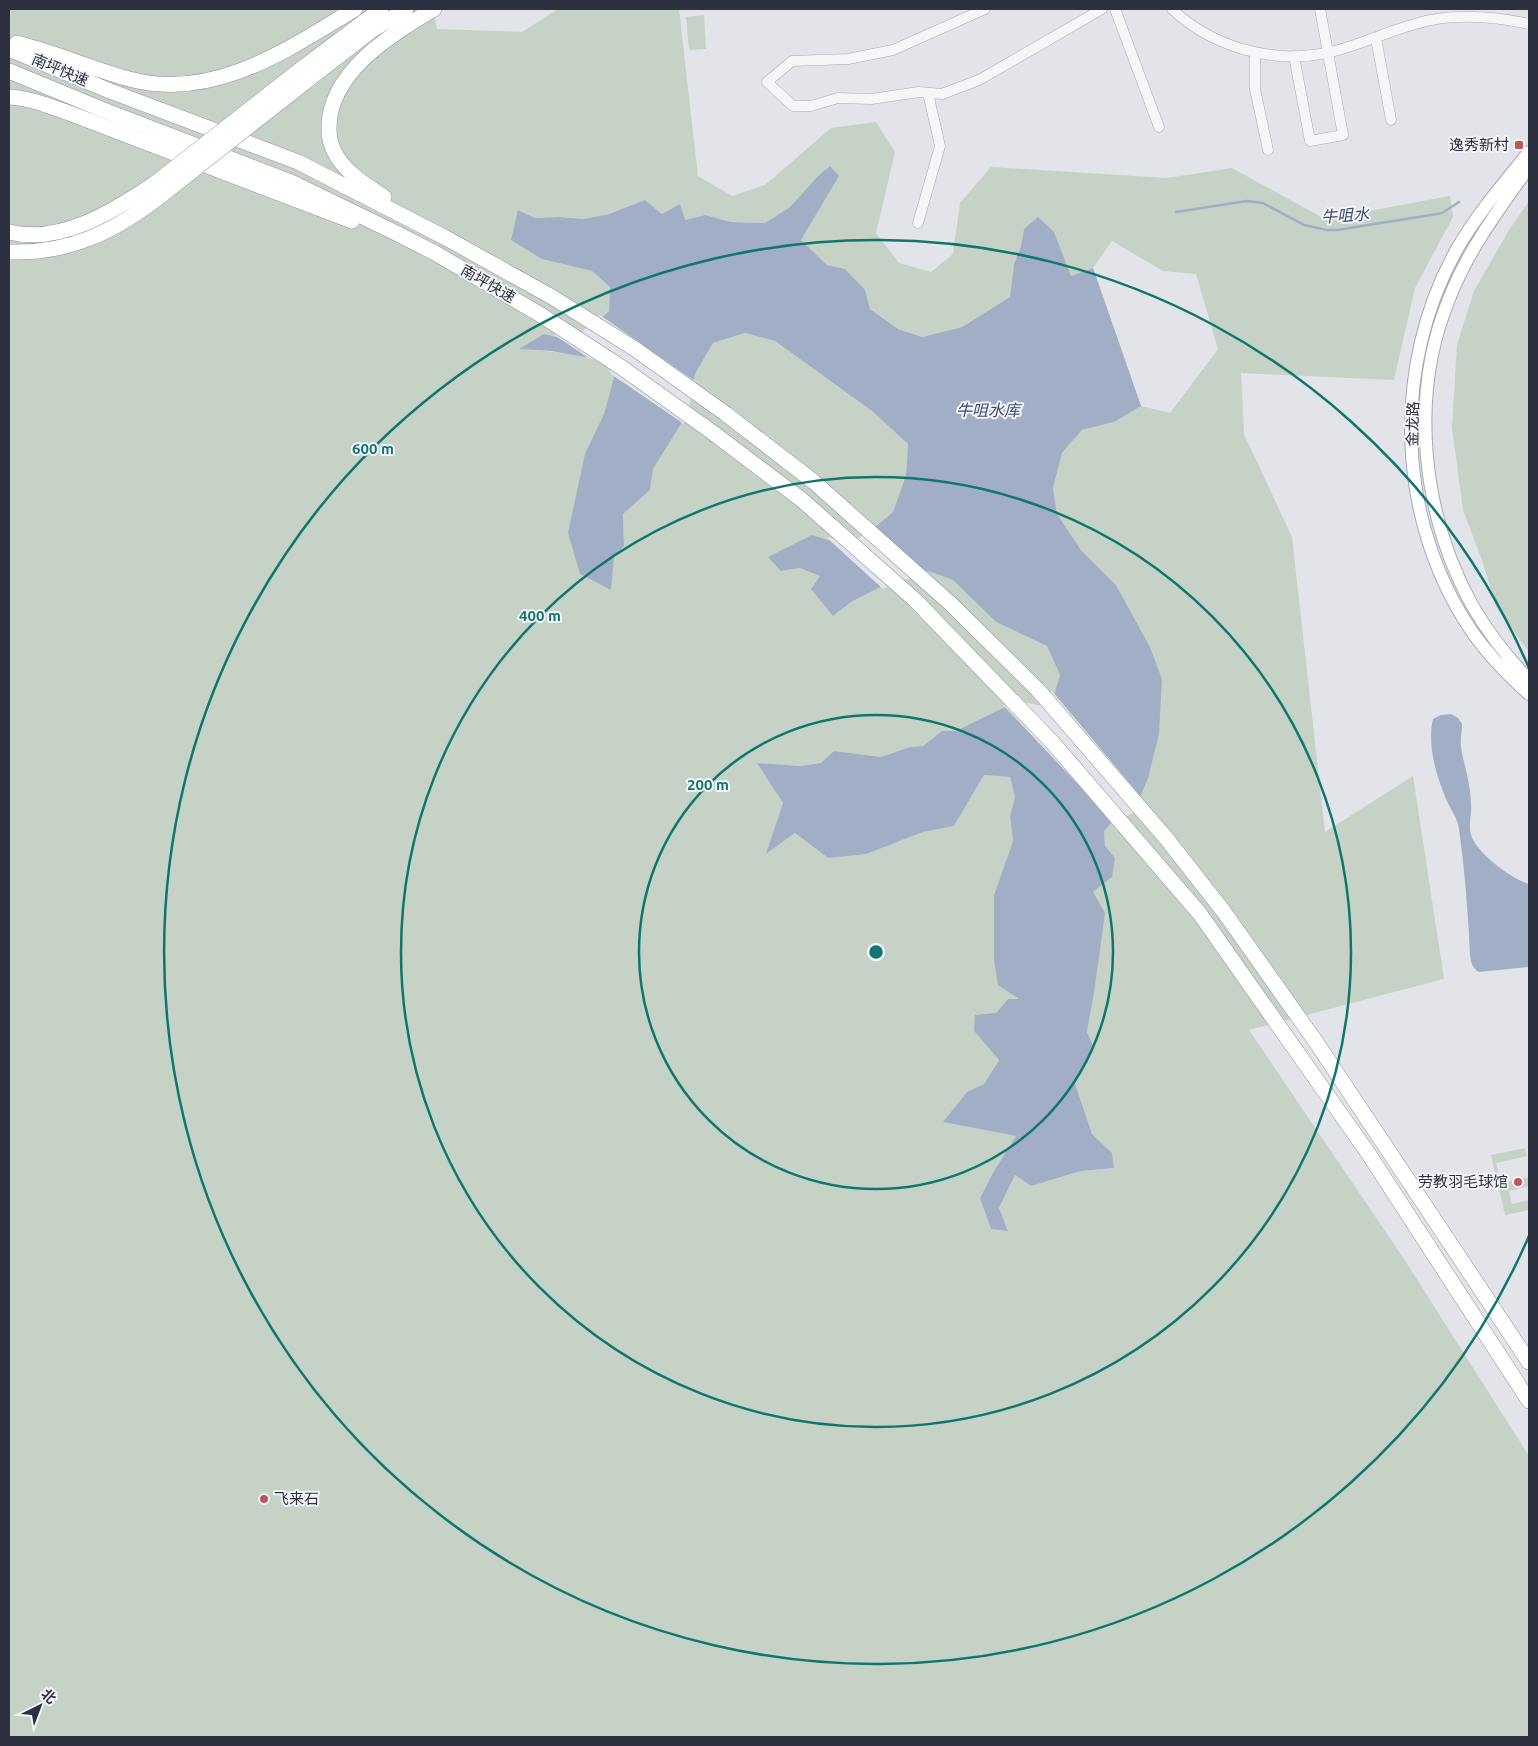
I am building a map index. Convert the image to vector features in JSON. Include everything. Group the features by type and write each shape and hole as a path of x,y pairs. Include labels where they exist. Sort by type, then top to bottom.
{"highway":[{"path":"9,40 136,80 169,84 202,82 234,74 262,63 355,9"},
{"path":"9,252 28,253 80,243 123,223 159,189 310,70 381,9"},
{"path":"310,70 406,9"},
{"path":"434,9 395,32 360,63 344,81 334,99 329,118 329,136 334,152 358,178 446,238"},
{"name":"南坪快速","path":"9,49 110,91 298,162 446,238 552,297 635,349 726,414 814,482 951,604 1038,690 1166,838 1224,912 1316,1042 1529,1362"},
{"name":"南坪快速","path":"9,71 101,109 291,182 435,253 541,314 622,367 802,500 915,600 1053,742 1200,914 1368,1153 1529,1401"},
{"path":"9,97 40,103 62,110 435,253"},
{"path":"9,232 38,234 59,232 82,225 159,189"}],"main road":[{"name":"金龙路","path":"1529,152 1478,217 1447,268 1430,312 1421,346 1414,385 1411,418 1415,490 1435,561 1446,586 1474,634 1504,669 1529,694"},
{"name":"金龙路","path":"1529,167 1469,255 1448,301 1433,348 1426,396 1426,425 1427,454 1437,518 1450,556 1466,592 1484,625 1499,646 1529,680"}],"street":[{"path":"985,9 893,50 848,59 792,62 768,82 793,106 811,106 838,98 871,99 919,92 942,94 979,80 1102,9"},
{"path":"1115,9 1159,127"},
{"path":"1172,9 1214,38 1255,52 1294,56 1328,52 1376,38 1403,27 1431,20 1489,13 1529,24"},
{"path":"1294,56 1310,141 1343,135 1320,9"},
{"path":"1376,38 1391,120"},
{"path":"1255,52 1255,89 1268,150"},
{"path":"918,223 940,146 928,93"}],"green space":[{"path":"9,9 433,9 437,29 522,32 558,9 679,9 698,176 732,196 765,185 831,128 876,122 895,152 876,233 899,263 931,272 953,254 960,203 991,167 1167,178 1232,168 1325,219 1450,196 1453,217 1415,288 1394,380 1241,373 1244,434 1292,537 1325,832 1413,776 1444,979 1249,1030 1404,1259 1529,1456 1529,1737 9,1737","holes":["839,176 801,240 827,265 865,290 870,309 898,329 922,337 962,327 1010,297 1014,264 1021,246 1024,229 1071,276 1092,268 1114,422 1082,430 1062,453 1053,488 1057,514 1081,550 1116,585 1150,647 1162,679 1113,821 1104,831 1105,846 1112,877 1093,892 1098,959 1087,1032 1094,1048 1075,1082 1092,1134 1112,1153 1114,1168 1081,1171 1031,1186 1015,1175 999,1208 1008,1231 980,1198 1016,1136 944,1122 967,1092 984,1084 999,1059 974,1031 996,1013 1008,999 1020,999 994,895 1013,841 1010,816 1015,797 1010,777 984,775 954,826 923,832 900,841 828,858 795,833 767,853 783,803 757,763 800,766 822,763 834,751 881,757 910,747 923,746 942,731 956,732 1013,703 1049,710 1060,675 1047,646 996,622 953,580 928,571 898,578 851,602 833,615 821,576 800,568 781,571 860,540 893,512 906,475 908,444 872,411 775,341 745,333 713,343 696,372 681,424 653,469 650,490 623,514 624,546 614,557 611,589 580,574 604,414 614,377 610,357 521,349 582,335 609,310 610,287 592,271 542,259 518,210 535,218 583,219 609,214 645,200 662,214 685,220 705,215 731,222 765,223 790,207 817,177","1112,241 1163,271 1196,274 1218,349 1170,413 1141,406 1093,268"]},
{"path":"704,15 706,49 689,50 686,17"},
{"path":"1529,201 1529,652 1496,607 1483,563 1463,510 1452,427 1457,345 1474,291 1509,230"},
{"name":"劳教羽毛球馆","path":"1525,1148 1527,1156 1496,1163 1501,1183 1529,1177 1529,1186 1509,1191 1512,1204 1529,1200 1529,1210 1505,1215 1491,1155"}],"water":[{"name":"牛咀水库","path":"830,166 839,176 801,240 827,265 845,269 865,290 870,309 898,329 922,337 962,327 1010,297 1014,264 1021,246 1024,229 1038,217 1054,232 1071,276 1093,268 1141,406 1114,422 1082,430 1062,453 1053,488 1057,514 1081,550 1116,585 1150,647 1162,679 1159,734 1148,778 1135,809 1113,821 1104,831 1105,846 1115,858 1112,877 1093,892 1105,913 1087,1032 1094,1048 1075,1083 1092,1134 1112,1153 1114,1168 1081,1171 1031,1186 1015,1175 999,1208 1008,1231 991,1229 980,1198 1016,1136 943,1122 967,1092 984,1084 999,1060 974,1031 975,1015 996,1013 1008,999 1019,999 998,985 994,960 994,895 1013,841 1010,816 1015,797 1010,777 984,775 954,826 923,832 866,854 828,858 795,833 766,854 783,803 757,763 800,766 821,763 834,751 881,757 910,747 923,746 942,731 956,731 1013,703 1049,710 1060,675 1047,646 996,622 953,580 928,571 898,578 851,602 833,616 811,589 820,576 800,568 781,571 768,557 812,535 834,542 860,540 893,512 906,475 908,444 872,411 775,341 745,333 713,343 696,372 681,424 653,469 650,490 623,514 624,546 614,557 611,590 580,574 568,533 585,454 604,414 614,377 610,357 585,357 551,351 519,349 544,334 560,338 582,335 609,311 610,287 592,271 542,259 511,240 518,210 535,218 583,219 609,214 645,200 662,214 680,204 685,220 705,215 731,222 765,223 790,207 817,177"},
{"path":"1451,714 1458,718 1462,724 1462,754 1471,797 1470,827 1474,842 1487,857 1504,871 1529,884 1529,967 1479,972 1471,962 1465,876 1458,825 1439,781 1431,739 1433,719 1441,715"}],"pier":[{"path":"600,315 696,382 684,424 611,374 608,359 590,359 553,334 581,333"},
{"path":"874,525 927,574 899,581 883,589 826,537 835,539 859,538"},
{"path":"1052,691 1142,798 1137,810 1113,825 1090,797 1003,705 1013,700 1047,707"}],"waterway":[{"name":"牛咀水","path":"1176,212 1247,201 1263,203 1304,225 1337,230 1442,213 1459,202"}],"place":[{"name":"逸秀新村","path":"1519,145"},
{"name":"劳教羽毛球馆","path":"1518,1182"},
{"name":"飞来石","path":"264,1499"}]}
